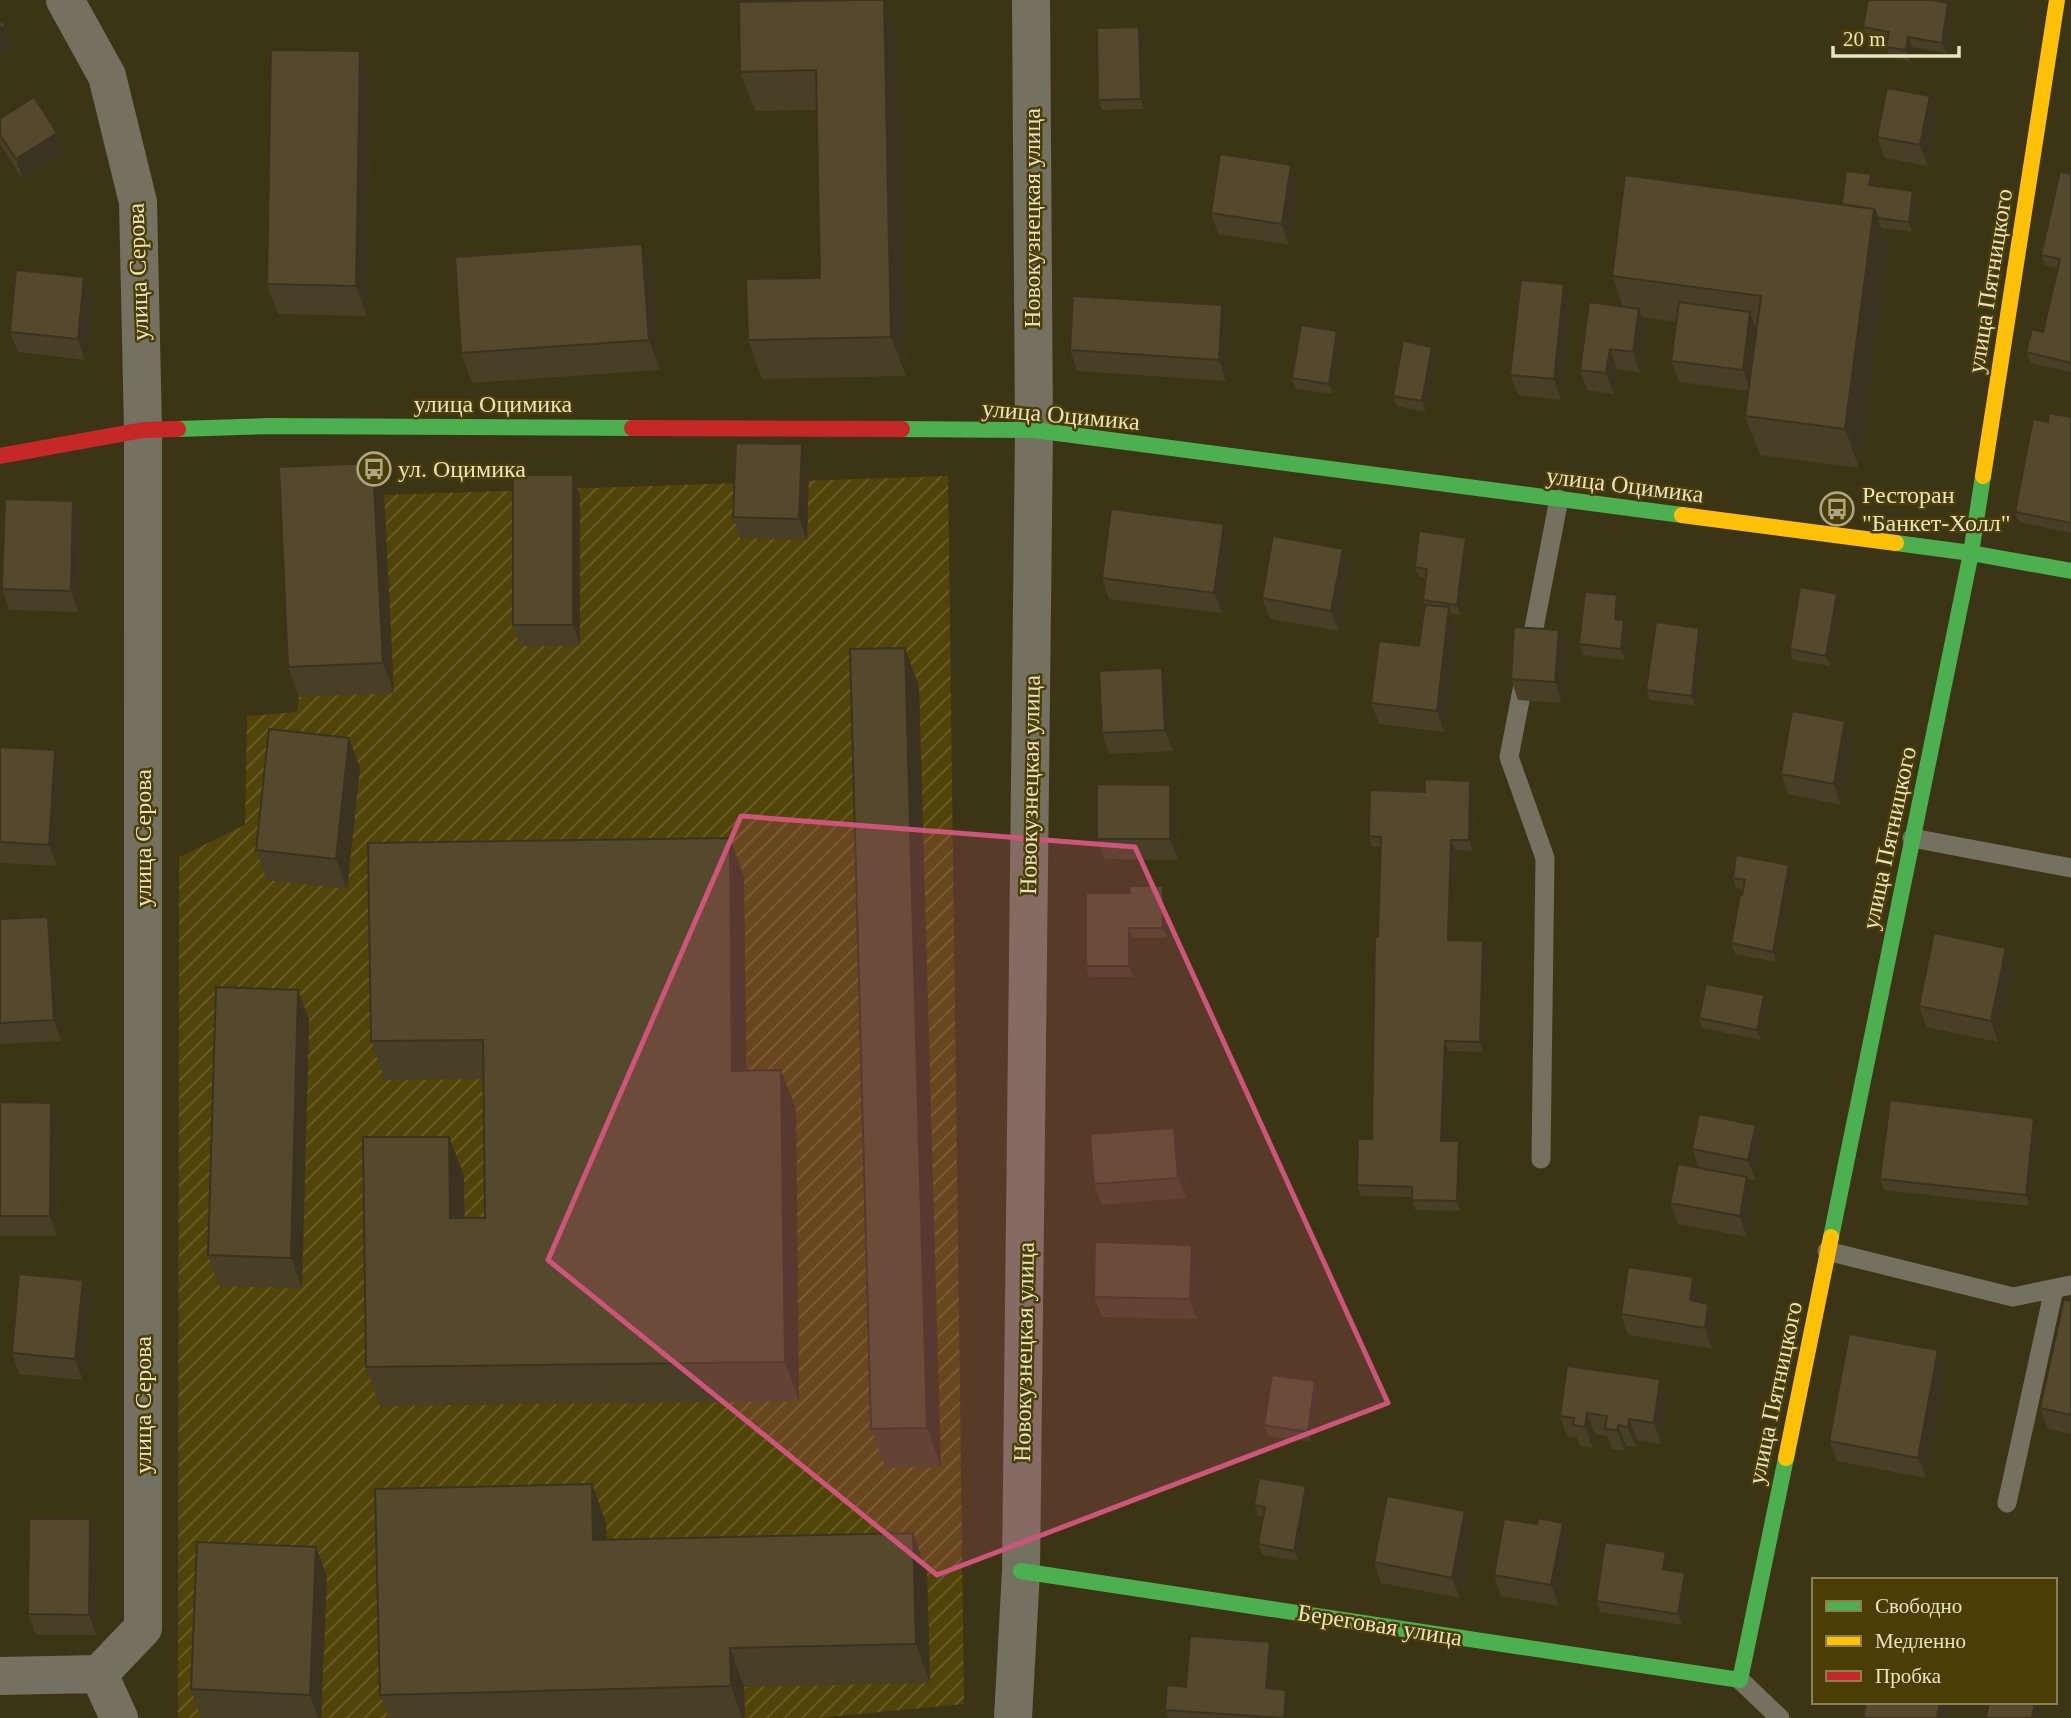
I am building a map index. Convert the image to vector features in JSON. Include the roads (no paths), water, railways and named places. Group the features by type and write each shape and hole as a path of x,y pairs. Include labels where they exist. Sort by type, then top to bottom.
{"street":[{"name":"улица Серова","path":"65,0 107,76 138,202 143,430 143,1628 99,1674"},
{"name":"Новокузнецкая улица","path":"1013,1718 1021,1571 1034,430 1031,0"},
{"name":"улица Пятницкого","path":"1740,1680 1971,553 2057,0"},
{"name":"улица Оцимика","path":"0,456 143,430 269,426 1034,430 1971,553 2071,571"},
{"name":"Береговая улица","path":"1021,1571 1740,1680"},
{"path":"0,1676 99,1674 119,1718"}],"lane":[{"path":"1541,1159 1545,858 1509,757 1559,499"},
{"path":"1912,838 2071,868"},
{"path":"1827,1251 2013,1297 2062,1287 2007,1503"},
{"path":"1740,1680 1780,1718"}],"place":[{"name":"ул. Оцимика","path":"374,469"},
{"name":"Ресторан \"Банкет-Холл\"","path":"1837,509"}]}
